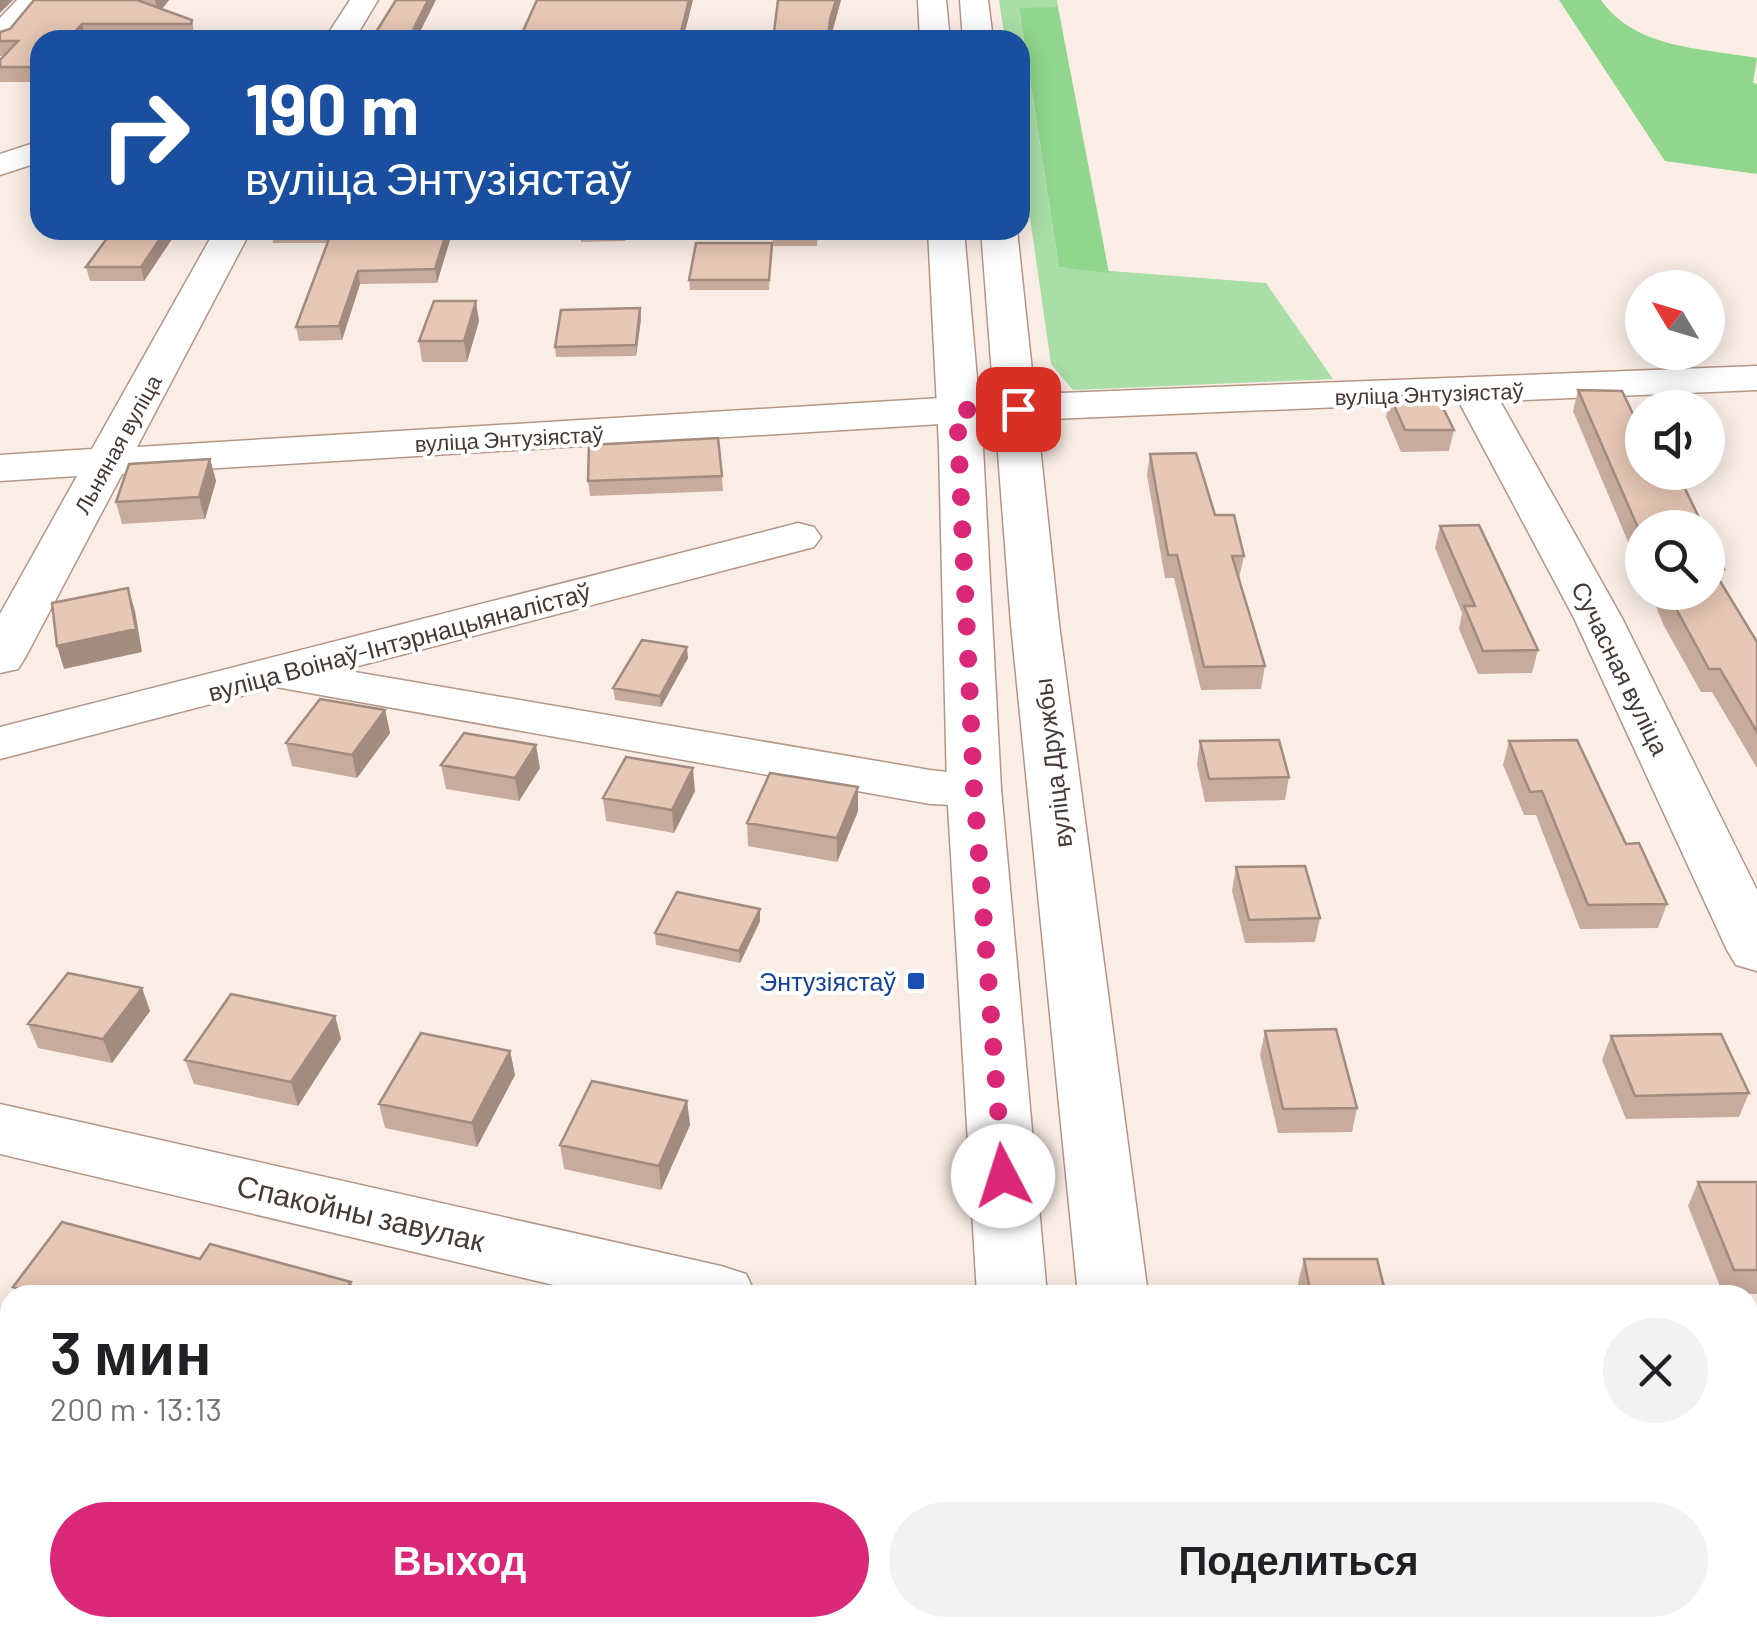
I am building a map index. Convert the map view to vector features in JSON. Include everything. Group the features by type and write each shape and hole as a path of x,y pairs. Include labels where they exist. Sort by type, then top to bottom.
{"street":[{"path":"0,35 33,0"},
{"path":"345,30 364,0"},
{"path":"932,0 934,30"},
{"path":"974,0 977,30"},
{"path":"0,165 30,154"},
{"name":"Льняная вуліца","path":"0,658 228,240"},
{"path":"947,240 974,789 1011,1285"},
{"name":"вуліца Дружбы","path":"1000,240 1036,624 1112,1285"},
{"name":"вуліца Энтузіястаў","path":"0,468 957,410 1757,378"},
{"name":"Сучасная вуліца","path":"1474,392 1598,618 1757,950"},
{"name":"вуліца Воінаў-Інтэрнацыяналістаў","path":"0,743 798,537"},
{"path":"274,673 930,787 974,789"},
{"name":"Спакойны завулак","path":"0,1129 678,1285"}],"green space":[{"path":"999,0 1057,0 1058,7 1019,9 1022,30 1004,30"},
{"path":"1559,0 1601,0 1615,16 1651,37 1757,58 1753,83 1757,84 1757,174 1665,161"},
{"path":"1058,7 1109,273 1059,267 1030,79 1030,30 1022,30 1019,8"},
{"path":"1030,80 1059,267 1266,283 1333,379 1073,390 1051,364 1030,218"}],"building":[{"path":"34,0 137,0 192,20 191,24 82,24 76,30 30,30 30,67 0,67 0,60 18,41 0,41 0,32 10,29"},
{"path":"396,0 428,0 413,30 377,30"},
{"path":"537,0 689,0 682,30 524,30"},
{"path":"778,0 836,0 829,30 774,30"},
{"path":"106,240 159,240 141,267 86,267"},
{"path":"329,240 444,240 435,269 358,271 339,326 296,327"},
{"path":"696,243 772,243 769,280 689,280"},
{"path":"434,301 476,301 464,341 419,341"},
{"path":"640,308 636,345 555,347 561,310"},
{"path":"1578,390 1622,391 1625,397 1625,490 1686,490 1695,510 1630,510"},
{"path":"1390,396 1437,396 1454,430 1405,430"},
{"path":"718,438 722,476 588,481 589,445"},
{"path":"1196,453 1215,515 1234,515 1244,556 1232,556 1265,666 1204,667 1177,555 1168,555 1150,454"},
{"path":"210,459 199,497 116,502 129,464"},
{"path":"1479,525 1538,650 1483,651 1464,606 1475,606 1440,526"},
{"path":"128,588 136,629 57,646 52,603"},
{"path":"1725,589 1757,642 1757,732 1720,669 1709,669 1677,610 1725,610"},
{"path":"642,640 687,647 660,696 613,688"},
{"path":"320,699 385,710 352,755 286,743"},
{"path":"464,733 536,745 515,778 441,765"},
{"path":"1279,740 1289,777 1209,779 1200,741"},
{"path":"1577,740 1626,844 1639,843 1667,904 1588,905 1542,791 1530,792 1509,741"},
{"path":"626,757 693,768 672,810 603,798"},
{"path":"770,773 858,787 837,838 747,823"},
{"path":"1305,866 1320,918 1249,920 1236,867"},
{"path":"677,892 760,909 739,951 655,933"},
{"path":"68,973 142,988 103,1039 28,1024"},
{"path":"231,994 335,1016 291,1082 185,1060"},
{"path":"1336,1029 1357,1108 1283,1109 1265,1031"},
{"path":"421,1033 510,1051 472,1123 379,1104"},
{"path":"1721,1034 1749,1093 1635,1096 1611,1036"},
{"path":"592,1081 687,1101 659,1166 560,1145"},
{"path":"1698,1182 1757,1182 1757,1270 1734,1270"},
{"path":"62,1222 200,1259 210,1244 351,1282 349,1285 15,1285"},
{"path":"1304,1259 1377,1259 1384,1285 1309,1285"}],"place":[{"name":"Энтузіястаў","path":"916,981"}],"route":[{"path":"1003,1176 974,789 957,410 1018,409"}]}
